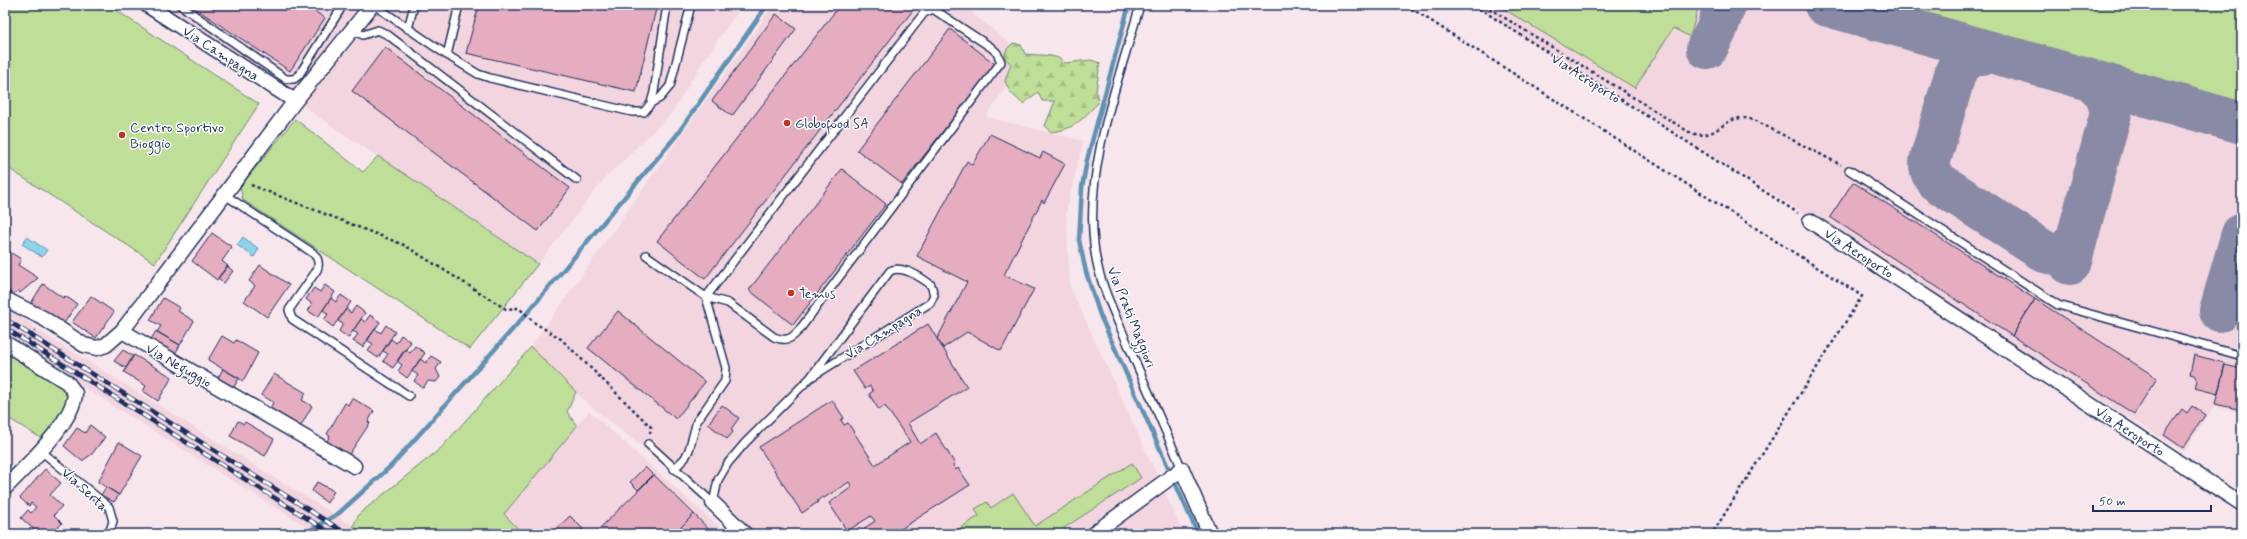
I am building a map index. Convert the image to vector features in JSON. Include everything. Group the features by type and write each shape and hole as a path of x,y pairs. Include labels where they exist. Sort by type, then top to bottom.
{"street":[{"name":"Via Campagna","path":"147,5 295,100"},
{"path":"5,299 43,318 84,345 97,348 106,345 122,331 295,100 373,5"},
{"name":"Via Aeroporto","path":"1810,221 2242,504"},
{"name":"Via Neguggio","path":"122,331 354,466"},
{"path":"5,343 67,382 75,393 72,408 41,450 5,488"},
{"path":"1094,534 1182,469 1210,534"},
{"path":"713,503 745,534"}],"lane":[{"path":"180,5 286,78 294,79 340,10"},
{"path":"373,5 478,74 602,105 639,112 648,109 651,103 666,5"},
{"path":"408,29 414,5"},
{"path":"447,54 459,5"},
{"path":"651,103 660,98 670,86 691,5"},
{"name":"Via Prati Maggiori","path":"1140,5 1104,134 1096,169 1092,203 1094,245 1109,301 1182,469"},
{"path":"646,255 706,297 728,303 774,337 782,340 793,337 1000,66 1001,58 997,53 938,11 929,10 924,13 706,297"},
{"path":"353,30 363,35 378,30 388,35 577,180"},
{"path":"1849,170 2058,305 2242,356"},
{"path":"225,195 313,253 318,258 319,266 290,307 290,316 409,396"},
{"name":"Via Campagna","path":"713,503 718,480 728,463 745,443 810,378 890,271 894,269 903,270 931,285 934,295 930,303 810,378"},
{"path":"674,469 685,458 697,421 720,388 726,375 726,368 706,297"},
{"path":"648,444 713,503"},
{"name":"Via Serta","path":"41,450 109,507 113,521 109,534"}],"path":[{"path":"1406,5 1862,296 1712,534"},
{"name":"Via Aeroporto","path":"1474,5 1810,221"},
{"path":"1484,5 1689,132 1700,137 1708,135 1732,120 1744,118 1756,121 1849,170"},
{"path":"234,182 255,186 404,245 506,309 520,308 535,324 561,340 651,427 648,444"},
{"path":"20,352 43,318"}],"shaded area":[{"path":"147,5 743,5 707,55 672,113 606,177 538,264 295,101"},
{"path":"778,5 963,5 1025,57 986,117 1083,141 1066,211 1070,287 1184,534 745,534 713,503 587,403 531,347 770,10"},
{"path":"1473,5 2242,5 2242,413 2214,406 2184,452"},
{"path":"5,304 41,332 365,534 318,534 5,338"},
{"path":"589,411 727,534 523,534 504,514"}],"green space":[{"name":"Centro Sportivo Bioggio","path":"5,5 108,5 259,104 155,263 5,166"},
{"path":"1497,5 1699,5 1690,37 1673,28 1635,88"},
{"path":"1891,5 2242,5 2242,105"},
{"path":"1013,43 1021,45 1025,54 1052,56 1062,60 1065,63 1091,60 1100,63 1096,91 1098,103 1077,123 1066,129 1050,132 1045,126 1055,101 1042,101 1038,92 1023,104 1010,92 1005,81 1011,64 1004,57 1007,49"},
{"path":"295,119 363,172 378,156 538,264 470,349 243,200 240,187"},
{"path":"531,347 576,392 567,412 577,426 504,514 523,534 365,534 353,526 359,514 441,448"},
{"path":"5,350 64,386 66,393 65,408 58,421 44,440 5,416"},
{"path":"1132,463 1141,478 1064,528 1067,533 1065,534 951,534 979,516 975,509 987,502 991,508 1013,493 1035,526"}],"water":[{"path":"27,237 47,250 42,257 22,244"},
{"path":"243,237 259,249 254,257 237,245"}],"building":[{"path":"190,5 305,5 325,18 290,71"},
{"path":"479,5 657,5 636,92 466,53"},
{"name":"Globofood SA","path":"840,5 917,5 705,279 657,241"},
{"path":"776,14 796,29 732,116 712,101"},
{"path":"950,29 995,64 902,184 857,150"},
{"path":"385,47 570,188 538,231 352,91"},
{"path":"990,134 1040,158 1043,152 1065,164 1044,203 1042,200 1004,275 1034,289 1001,351 967,332 943,348 937,339 967,282 917,256 967,161 972,165"},
{"path":"842,169 886,204 793,325 749,290"},
{"path":"1853,182 2035,299 2012,336 1830,217"},
{"path":"212,233 232,247 222,261 228,266 217,280 192,261"},
{"path":"5,249 21,259 18,265 38,278 20,293 18,290 13,295 5,287"},
{"path":"260,265 289,285 267,317 244,301 255,286 249,281"},
{"path":"227,266 233,271 224,283 218,278"},
{"path":"43,284 63,298 65,296 77,304 62,326 51,316 31,303"},
{"path":"325,285 335,292 318,317 308,311 312,304 306,299 314,288 320,292"},
{"path":"341,295 351,302 333,327 324,320 328,314 323,310 331,298 336,302"},
{"path":"91,296 114,312 96,338 72,322"},
{"path":"163,298 180,308 178,311 194,321 180,345 157,332 161,326 150,320"},
{"path":"2035,299 2157,378 2134,414 2012,336"},
{"path":"356,306 365,313 348,338 339,331 343,324 338,321 346,309 351,313"},
{"path":"618,311 705,382 676,419 588,348"},
{"path":"370,315 380,322 363,347 353,341 358,334 353,331 361,319 365,322"},
{"path":"928,324 967,387 908,423 920,444 936,433 955,464 953,465 956,470 958,468 970,485 896,532 897,534 856,534 875,521 871,516 847,531 829,503 852,487 849,482 824,498 823,497 802,513 759,447 832,400 844,418 841,420 844,425 848,423 875,465 910,442 885,406 879,410 869,394 873,391 870,386 865,389 853,371"},
{"path":"386,325 395,332 378,358 368,351 373,344 367,340 375,329 381,333"},
{"path":"156,331 180,345 174,356 150,341"},
{"path":"401,335 411,342 393,368 383,361 388,354 383,351 391,339 396,343"},
{"path":"222,336 234,343 236,340 258,353 243,381 208,360"},
{"path":"415,346 425,353 407,378 398,371 402,365 397,361 405,349 410,353"},
{"path":"123,350 133,356 126,368 114,361"},
{"path":"134,355 172,377 158,401 143,391 146,386 124,372"},
{"path":"2194,355 2225,363 2218,394 2195,388 2197,380 2194,375 2190,374"},
{"path":"431,356 441,362 436,369 440,377 436,382 428,381 423,388 414,381 418,375 412,371 420,359 426,363"},
{"path":"2225,365 2242,369 2242,410 2215,404"},
{"path":"223,369 239,378 231,392 215,383"},
{"path":"274,374 306,393 302,400 312,406 299,429 269,412 273,402 261,395"},
{"path":"352,398 374,411 368,422 370,423 348,456 326,443 330,436 327,434 345,403 348,405"},
{"path":"722,405 739,418 731,429 733,432 727,439 708,424"},
{"path":"2192,406 2205,415 2183,448 2164,435 2182,409 2187,413"},
{"path":"238,421 244,424 245,422 274,439 265,456 230,436"},
{"path":"90,425 105,437 92,454 82,461 64,446 77,428 85,433"},
{"path":"119,442 142,456 119,495 98,482"},
{"path":"645,467 653,475 638,490 630,482"},
{"path":"45,469 61,483 50,495 62,506 54,515 62,523 52,534 38,533 21,518 28,510 31,513 36,507 31,503 29,506 20,498"},
{"path":"654,475 694,514 674,534 594,534"},
{"path":"317,482 334,491 327,503 312,491"},
{"path":"106,487 119,495 114,502 101,495"},
{"path":"694,514 713,534 674,534"},
{"path":"570,516 583,529 577,534 551,534"}],"waterway":[{"path":"304,534 339,513 391,466 528,312 676,136 767,5"},
{"path":"1129,5 1087,160 1082,188 1079,240 1086,272 1100,315 1198,534"}],"taxiway":[{"path":"1707,48 1716,31 1725,5"},
{"path":"1825,5 2242,123"},
{"path":"1994,53 1983,53 1972,56 1963,62 1956,71 1931,157 1930,168 1932,174 1939,183 2045,252 2055,254 2060,253 2068,249 2077,237"},
{"path":"2070,264 2111,113 2106,94 2093,81"},
{"path":"2220,311 2242,234"}],"railway":[{"path":"5,319 347,534"},
{"path":"5,328 332,534"}],"place":[{"name":"Globofood SA","path":"787,123"},
{"name":"Centro Sportivo Bioggio","path":"122,135"},
{"name":"Temus","path":"791,293"}]}
